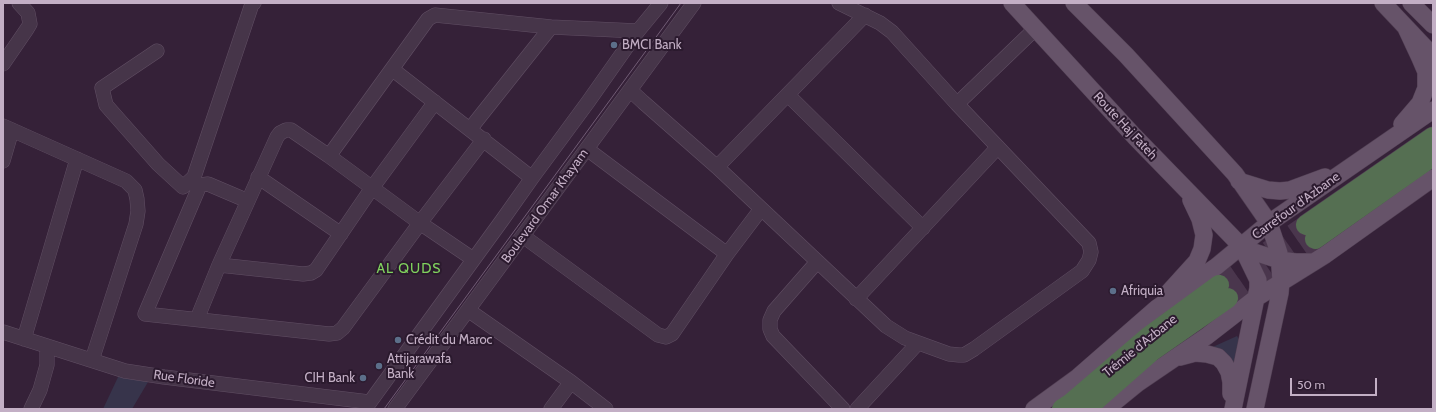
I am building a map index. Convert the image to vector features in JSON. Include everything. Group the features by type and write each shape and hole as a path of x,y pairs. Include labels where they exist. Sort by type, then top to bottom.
{"highway":[{"path":"1433,137 1310,232 1433,156"},
{"name":"Trémie d'Azbane","path":"1062,409 1148,337 1221,283"},
{"name":"Trémie d'Azbane","path":"1086,409 1152,351 1221,283"}],"main road":[{"name":"Route Haj Fateh","path":"1012,3 1135,137 1242,247"},
{"path":"1074,3 1126,56 1235,174 1269,223 1281,282 1280,293 1255,409"},
{"path":"1382,3 1433,56"},
{"path":"1411,3 1433,25"},
{"path":"1424,3 1433,11"},
{"path":"1378,149 1411,115 1420,103 1426,88 1426,72 1406,28"},
{"name":"Carrefour d'Azbane","path":"1272,330 1270,303 1260,290 1242,247 1269,223 1433,110"},
{"path":"1239,181 1268,190 1290,190 1356,164"},
{"path":"1106,409 1138,383 1207,336 1260,290 1281,282 1309,265 1433,178"},
{"path":"1413,191 1433,184"},
{"path":"1034,409 1078,377 1157,308 1173,287 1197,261 1202,250 1204,235 1200,219 1186,189"},
{"path":"1232,409 1260,290 1274,253 1304,200"},
{"path":"1157,308 1221,283 1242,247 1274,253 1296,262 1309,265"},
{"path":"1272,330 1309,265"},
{"path":"1221,283 1227,266 1240,268 1247,271 1260,290"},
{"path":"1174,359 1195,353 1218,357 1224,363 1229,372 1232,409"}],"street":[{"path":"3,64 30,24 28,12 19,3"},
{"path":"157,51 102,88 106,105 158,164 183,186 194,177 252,4 254,3"},
{"name":"Boulevard Omar Khayam","path":"367,406 638,31 661,3"},
{"name":"Boulevard Omar Khayam","path":"395,409 694,3"},
{"path":"630,90 717,168 886,326 904,338 949,354 964,355 1082,271 1089,260 1091,252 1089,243 957,104 892,32 880,23 839,3"},
{"path":"329,156 428,19 435,15 551,27 638,31"},
{"path":"717,168 865,15"},
{"path":"470,129 551,27"},
{"path":"957,104 1035,29"},
{"path":"392,69 484,139 532,178"},
{"path":"788,95 923,228"},
{"path":"219,265 304,274 311,273 316,270 372,188 436,102"},
{"path":"3,161 8,128 126,181 134,190 137,199 138,211 136,224 92,360"},
{"path":"197,319 219,265 277,137 280,133 286,130 291,130 329,156 473,260"},
{"path":"248,201 208,184 200,185 144,314 329,334 337,333 343,328 420,222 484,139"},
{"path":"856,299 998,147"},
{"path":"587,149 727,254"},
{"path":"24,339 77,159"},
{"path":"258,178 340,234"},
{"path":"523,236 658,335 666,337 672,334 727,254 761,209"},
{"path":"817,262 774,311 770,320 770,329 773,336 843,409"},
{"path":"468,310 571,382 606,409"},
{"name":"Rue Floride","path":"3,332 125,370 367,406"},
{"path":"858,409 918,343"},
{"path":"31,409 40,390 47,365 47,346"},
{"path":"551,409 571,382"}],"shaded area":[{"path":"1237,336 1241,343 1236,374 1206,350"},
{"path":"119,375 148,382 132,409 103,409"}],"tunnel":[{"path":"1219,285 1306,225"},
{"path":"1228,298 1315,239"}],"tram line":[{"path":"384,409 681,3"}],"place":[{"name":"BMCI Bank","path":"614,45"},
{"name":"Afriquia","path":"1113,291"},
{"name":"Crédit du Maroc","path":"398,340"},
{"name":"Attijarawafa Bank","path":"379,366"},
{"name":"CIH Bank","path":"363,378"}],"district":[{"name":"AL QUDS","path":"409,269"}]}
